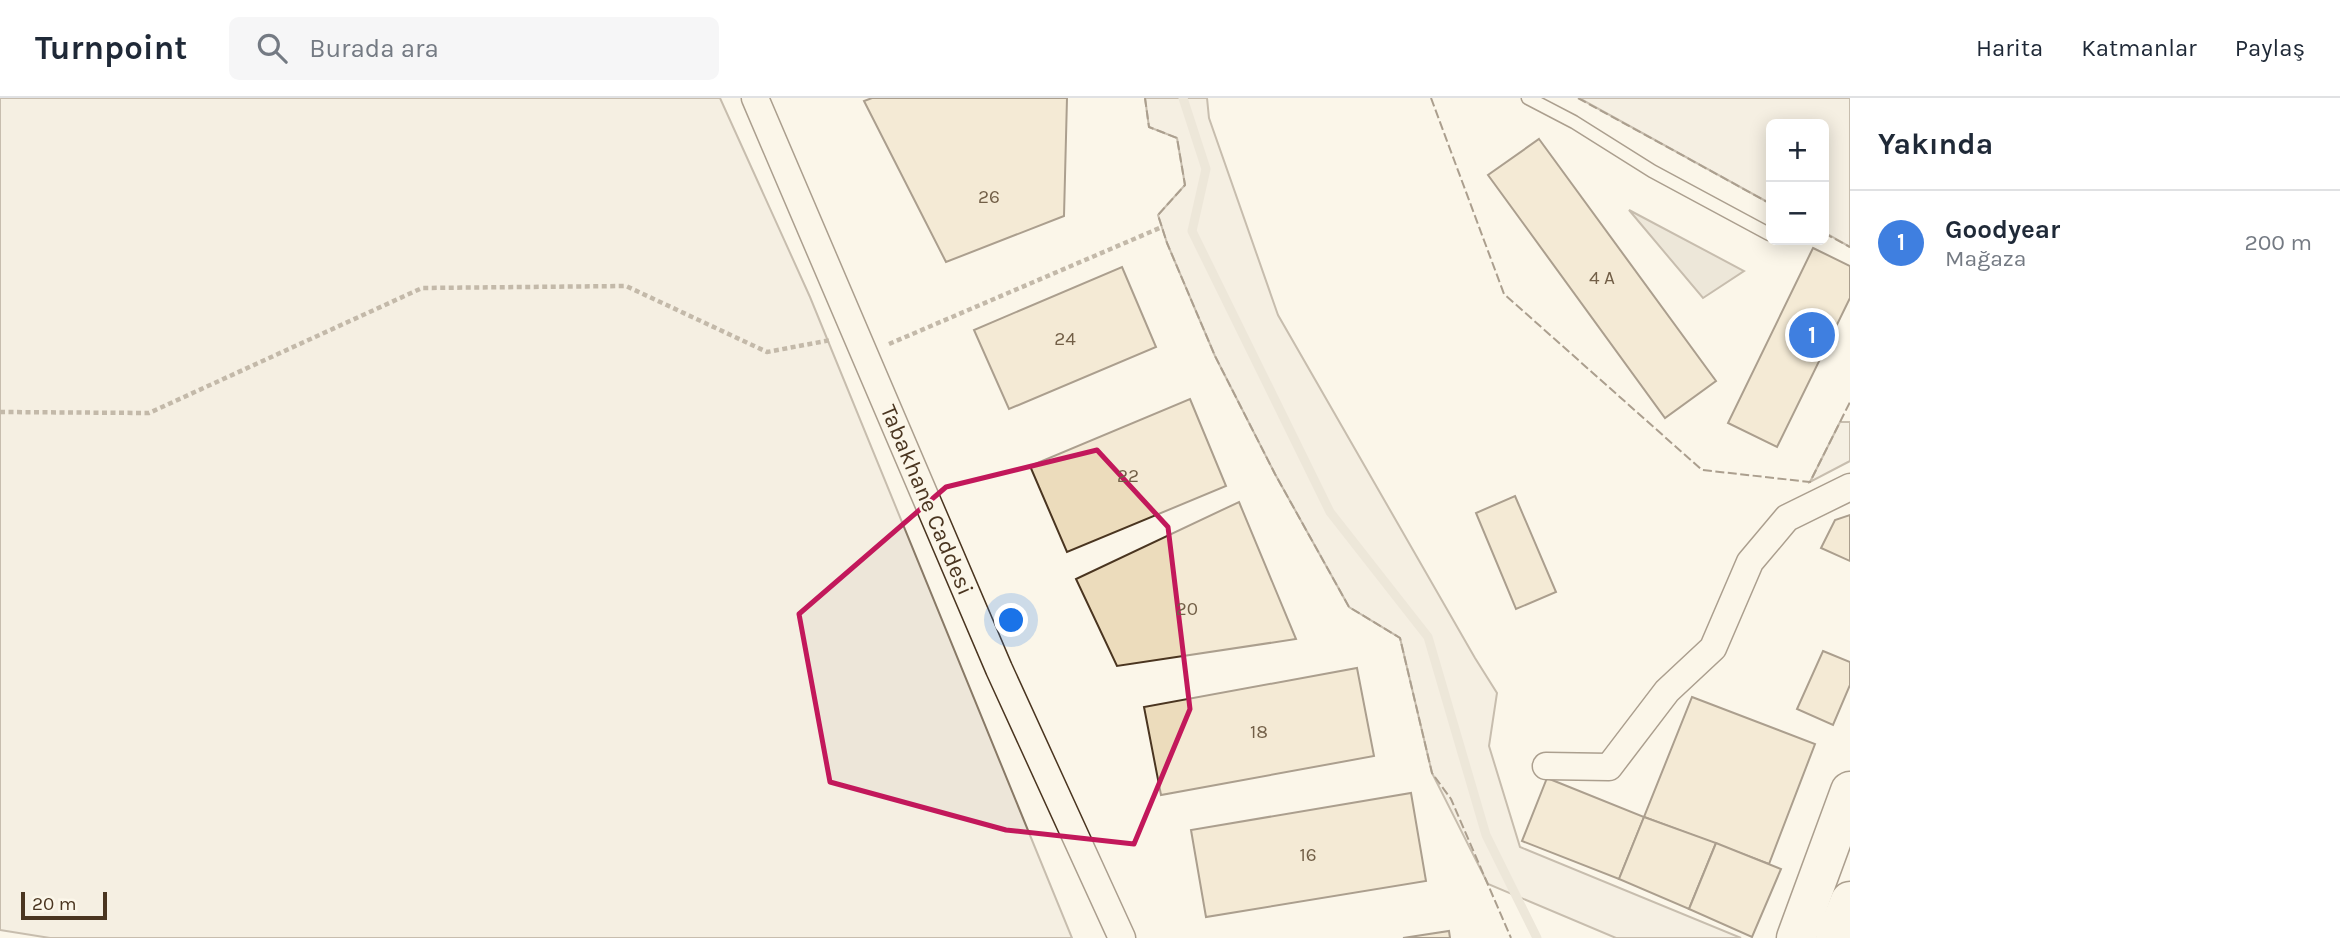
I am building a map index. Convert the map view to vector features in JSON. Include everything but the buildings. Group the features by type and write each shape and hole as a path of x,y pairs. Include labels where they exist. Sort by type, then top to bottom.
{"main road":[{"path":"1796,938 1850,791"},
{"path":"1835,938 1850,901"}],"street":[{"name":"Tabakhane Caddesi","path":"755,98 999,669 1122,938"},
{"path":"1546,766 1609,767 1667,691 1713,648 1749,562 1787,518 1850,487"}],"lane":[{"path":"1528,98 1574,122 1652,171 1766,232"}],"path":[{"path":"0,412 149,413 422,288 626,286 767,352 861,345 1162,227"}],"highlighted area":[{"path":"1097,450 1168,527 1190,709 1134,844 1006,830 830,782 799,614 946,487"}],"shaded area":[{"path":"0,98 720,98 810,297 1072,938 50,938 0,930"},
{"path":"1145,98 1207,98 1209,118 1278,315 1497,693 1489,746 1520,847 1741,938 1616,938 1488,884 1432,773 1400,638 1349,607 1275,474 1215,356 1167,243 1158,215 1185,185 1177,138 1149,127"},
{"path":"1579,98 1850,98 1850,247 1829,235 1829,119 1766,119 1766,201"},
{"path":"1629,210 1744,271 1703,298"},
{"path":"1840,422 1850,422 1850,461 1810,482"}],"waterway":[{"path":"1183,98 1206,169 1192,231 1330,512 1428,637 1486,835 1537,938"}],"fence":[{"path":"1145,98 1149,127 1177,138 1185,185 1158,215 1167,243 1215,356 1275,474 1349,607 1400,638 1432,773 1451,799 1511,938"},
{"path":"1431,98 1504,294 1702,470 1810,482 1850,402"},
{"path":"1578,98 1766,201"},
{"path":"1829,236 1850,247"}],"place":[{"name":"Goodyear","path":"1812,335"}]}
